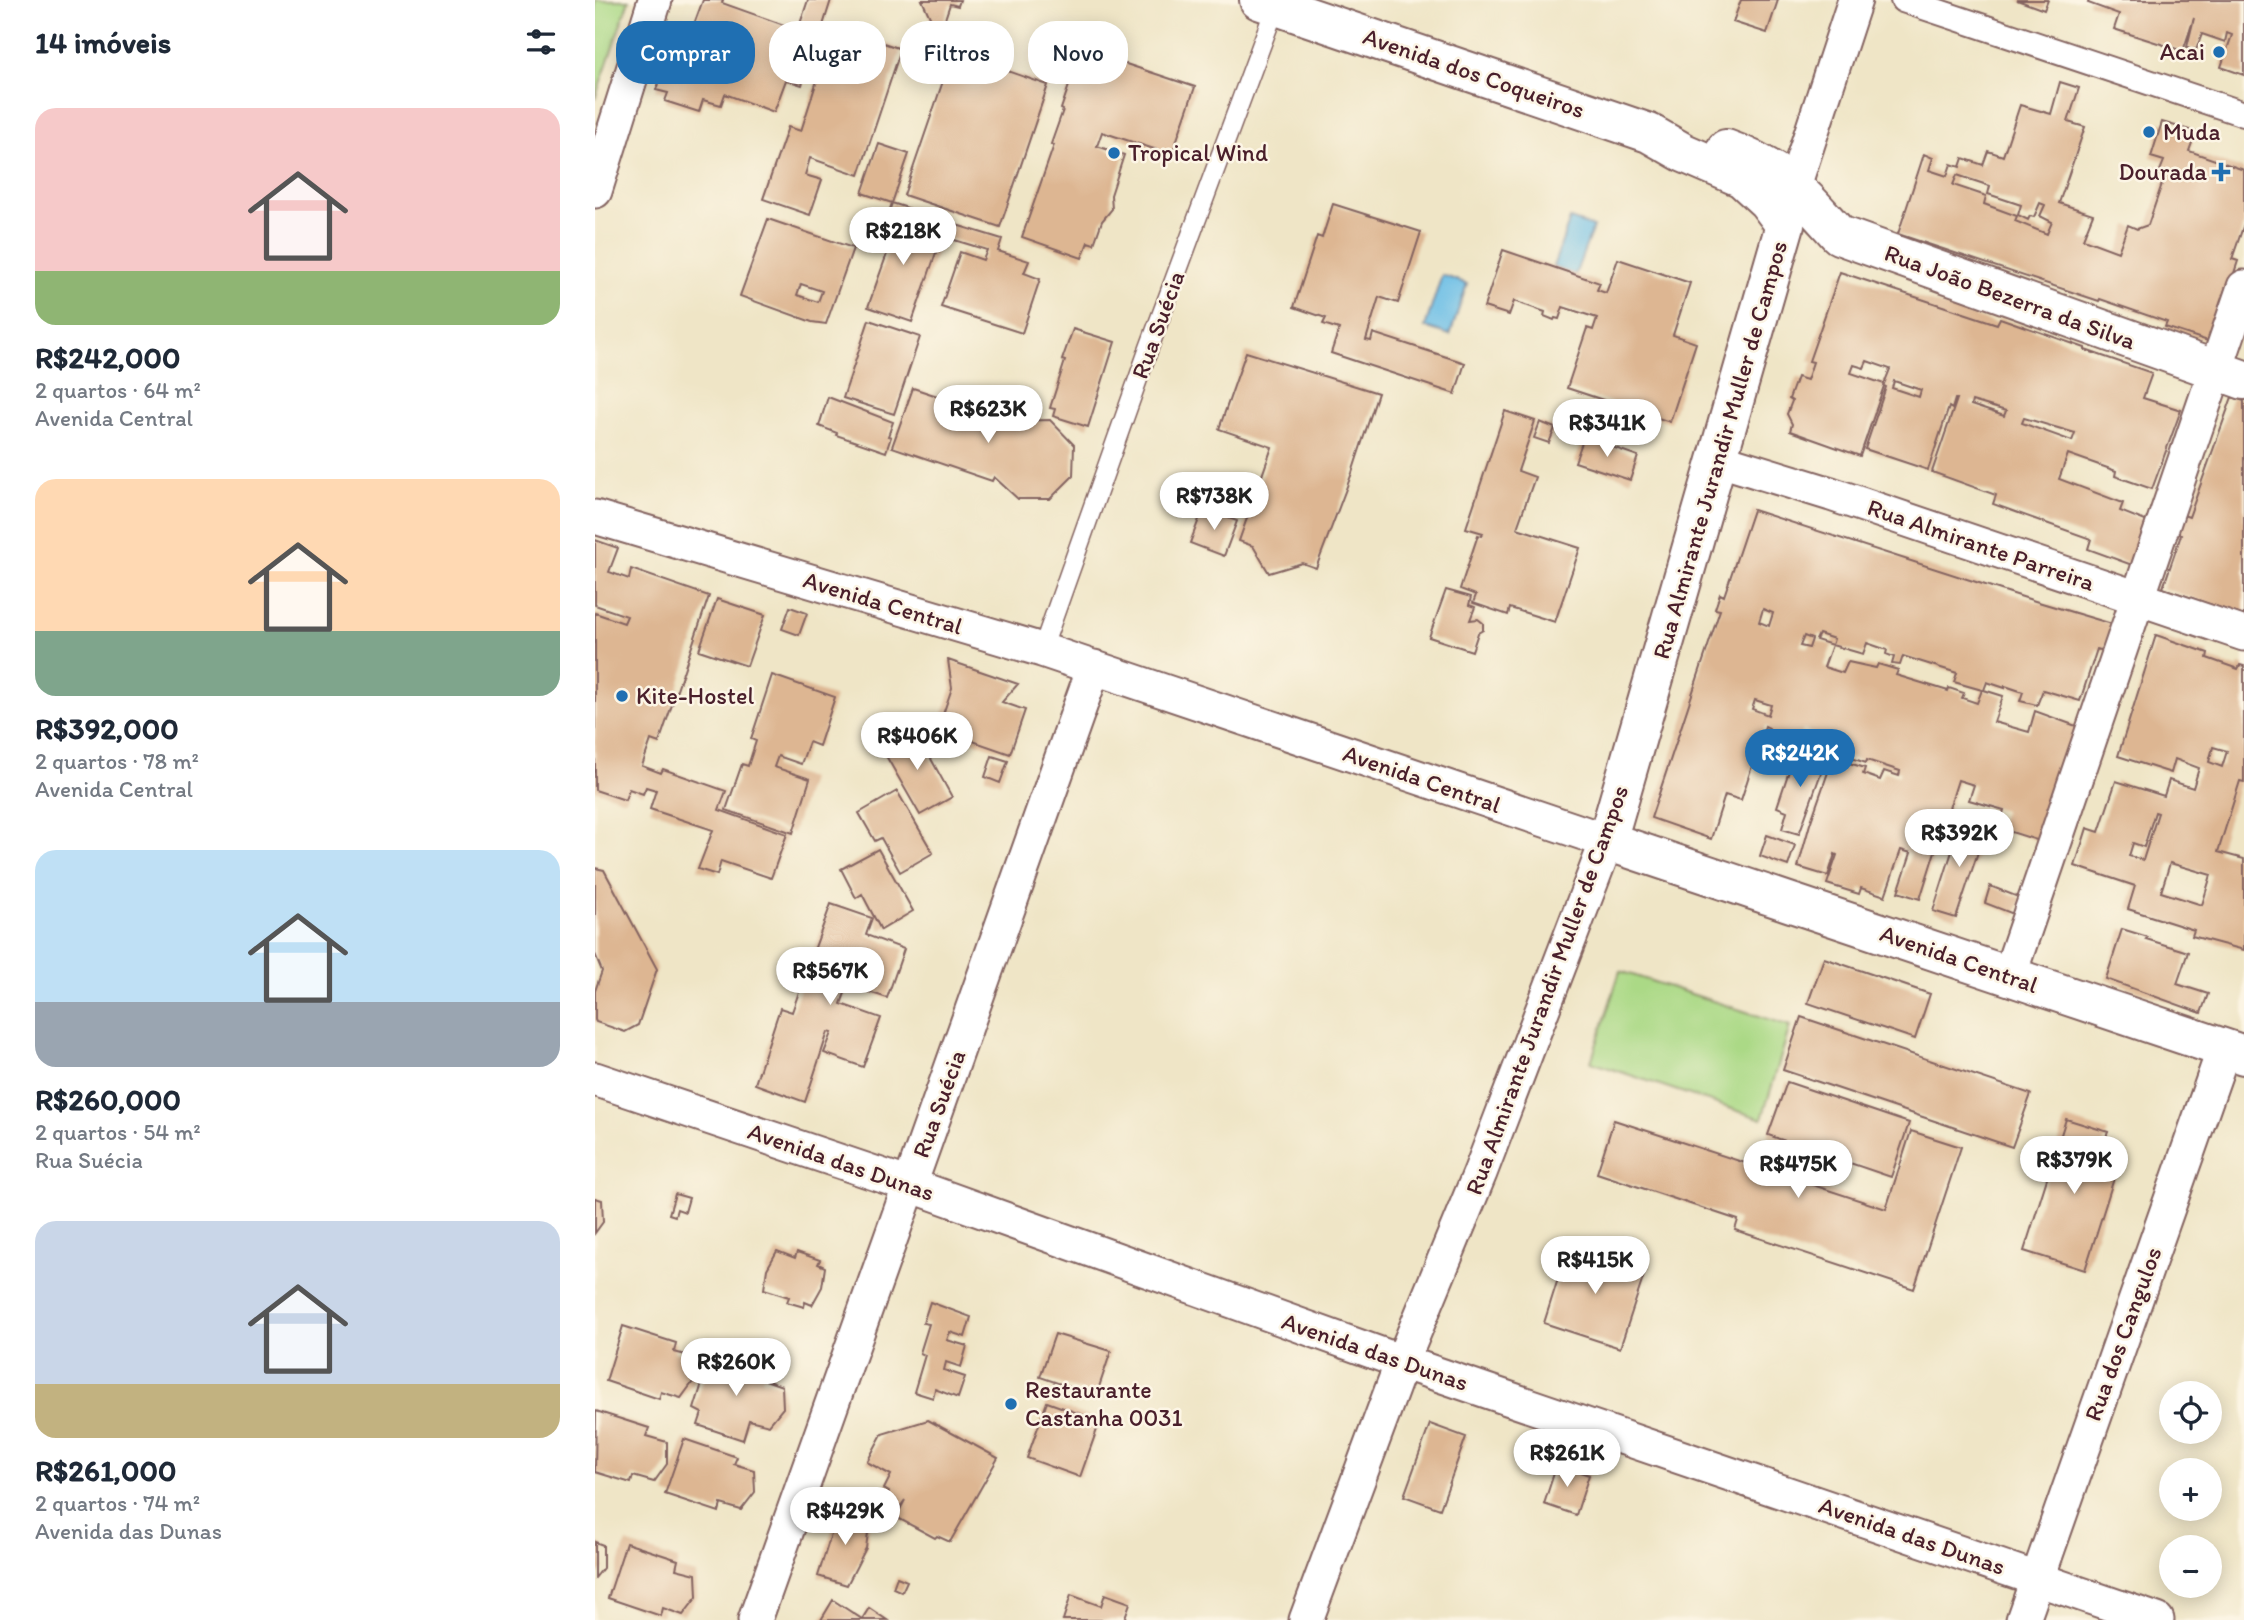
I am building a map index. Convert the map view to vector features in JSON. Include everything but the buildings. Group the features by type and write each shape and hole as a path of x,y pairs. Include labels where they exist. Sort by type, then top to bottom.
{"main road":[{"name":"Avenida dos Coqueiros","path":"1271,2 1649,133"},
{"name":"Rua João Bezerra da Silva","path":"1649,133 1700,141 1748,156 1766,165 1794,186 1839,235 2230,376"},
{"name":"Rua Almirante Jurandir Muller de Campos","path":"1607,841 1785,226 1767,201 1742,178 1684,153 1649,133"},
{"name":"Avenida Central","path":"1607,841 2234,1052"}],"street":[{"path":"595,191 655,0"},
{"path":"1794,186 1855,0"},
{"path":"1903,0 2244,114"},
{"path":"2009,976 2138,598 2230,376 2244,287"},
{"name":"Rua Almirante Parreira","path":"1717,459 1831,494 2244,634"},
{"name":"Avenida Central","path":"595,517 1042,650 1607,841"},
{"name":"Rua Suécia","path":"755,1620 1094,667"},
{"name":"Rua Almirante Jurandir Muller de Campos","path":"1306,1620 1402,1362 1480,1173 1607,841"},
{"name":"Rua dos Cangulos","path":"2023,1620 2234,1052"},
{"name":"Avenida das Dunas","path":"595,1079 910,1185 1402,1362 2157,1620"}],"lane":[{"name":"Rua Suécia","path":"1042,650 1271,2"}],"green space":[{"path":"595,0 629,0 622,21 616,21 616,38 595,99"},
{"path":"1620,971 1790,1026 1762,1119 1591,1062"}],"water":[{"path":"1570,219 1593,227 1575,275 1553,267"},
{"path":"1442,275 1467,284 1450,335 1425,327"}],"place":[{"name":"Acai","path":"2219,52"},
{"name":"Muda","path":"2149,132"},
{"name":"Tropical Wind","path":"1114,153"},
{"name":"Dourada","path":"2221,172"},
{"name":"Kite-Hostel","path":"622,696"},
{"name":"Restaurante Castanha 0031","path":"1011,1404"}]}
